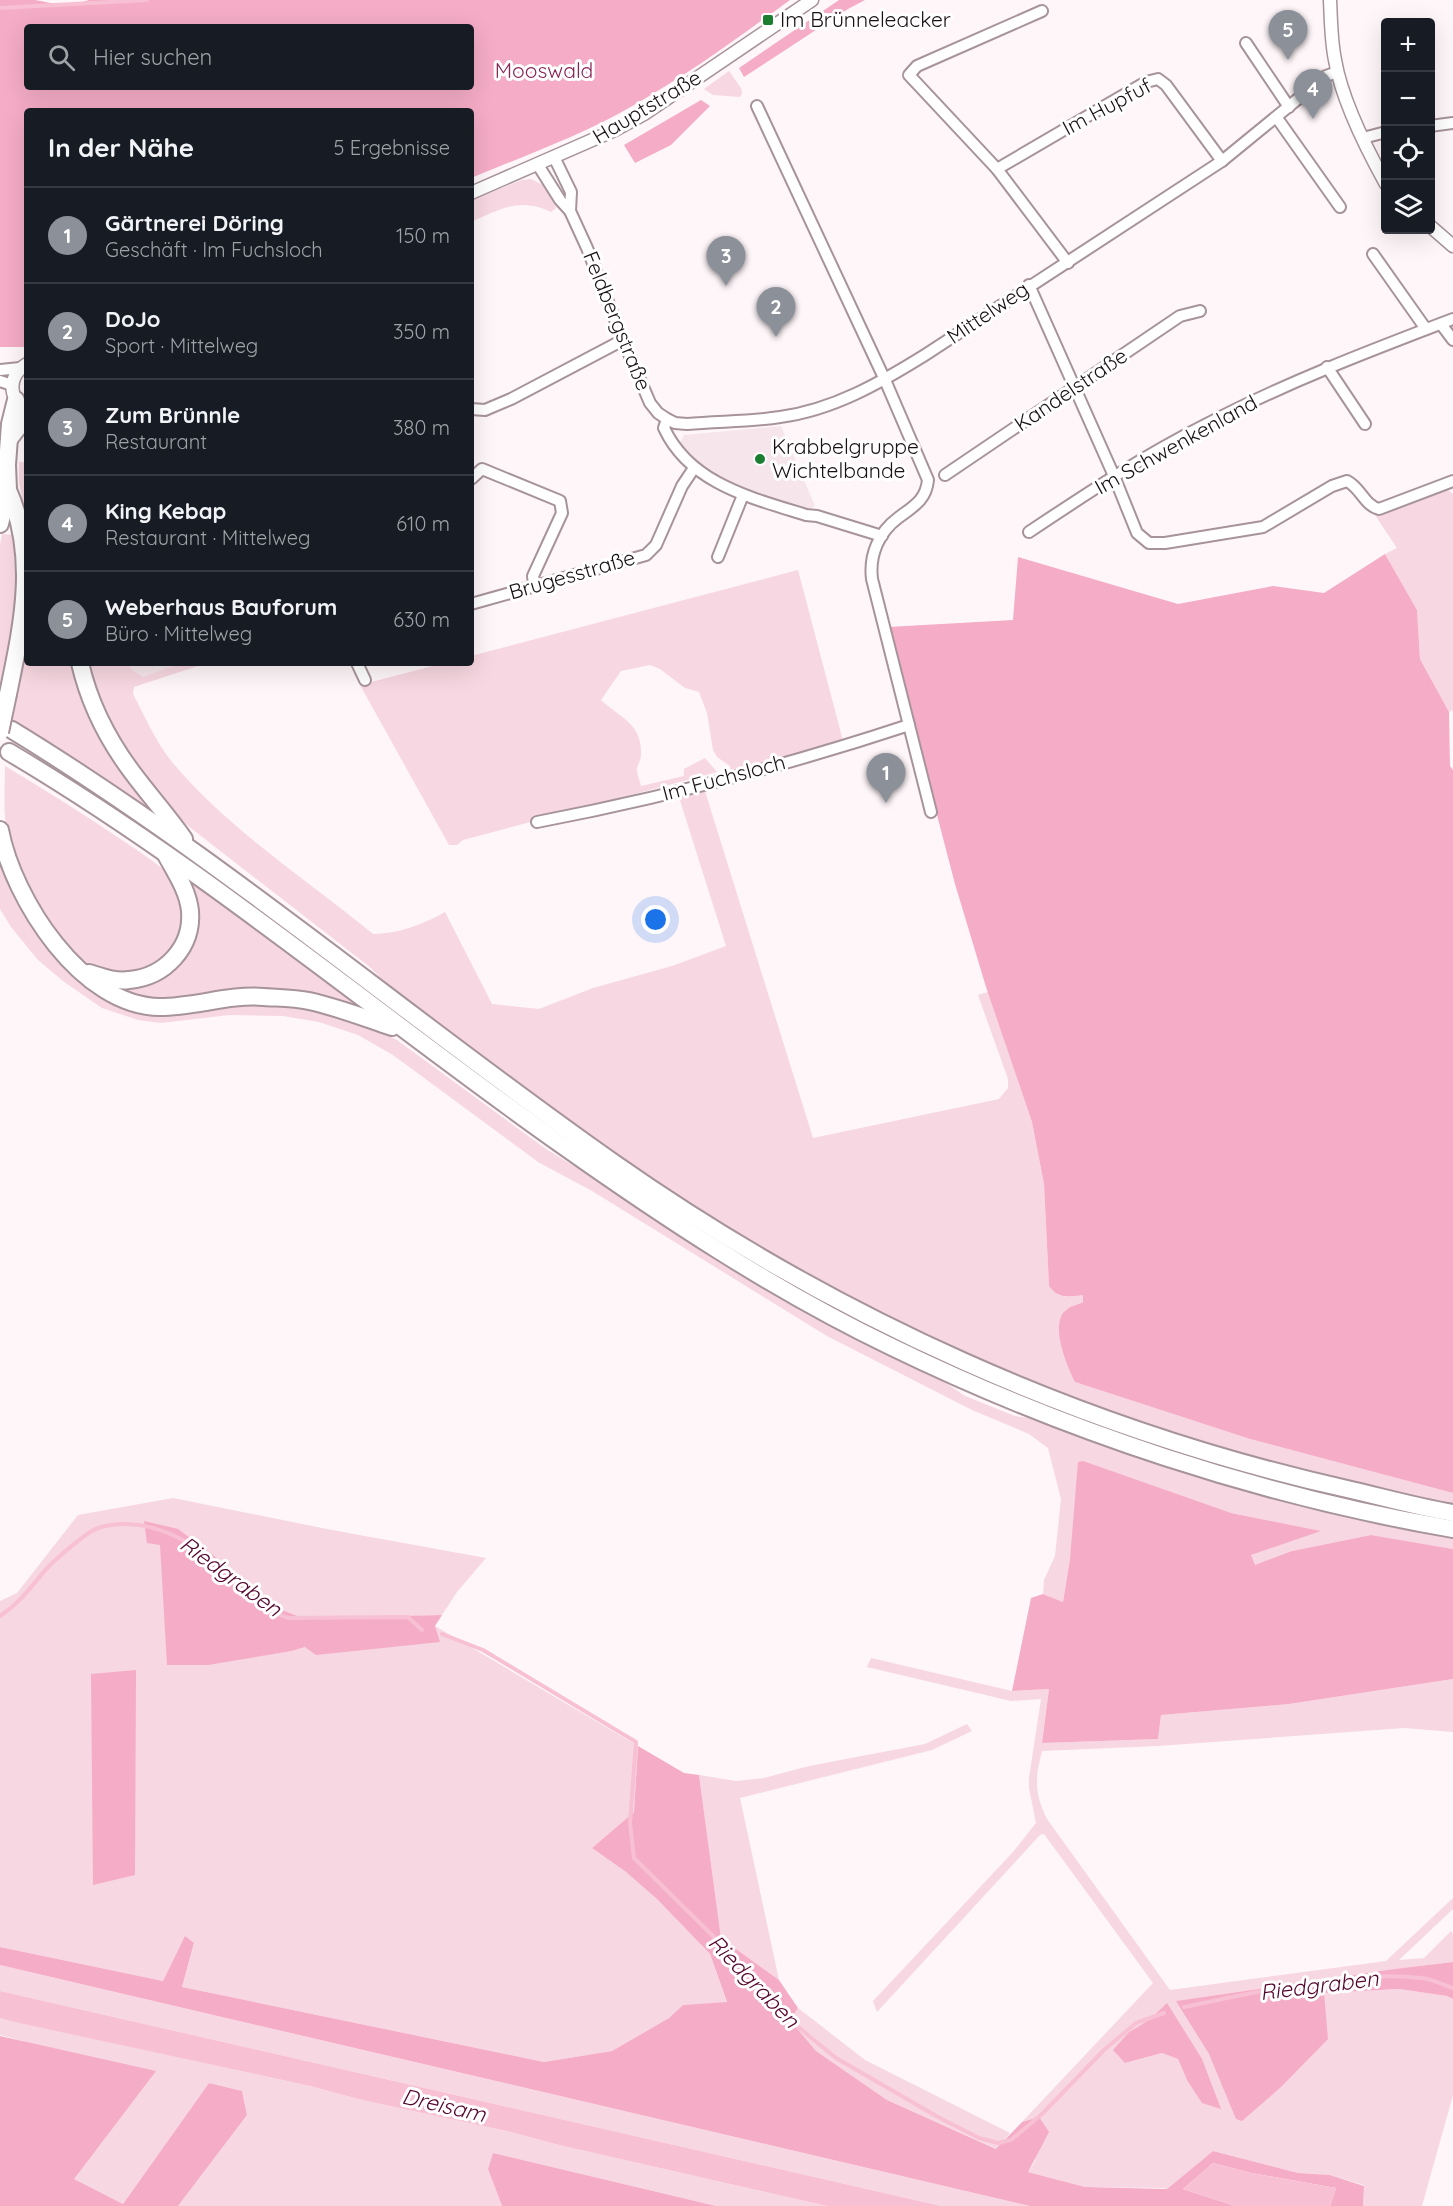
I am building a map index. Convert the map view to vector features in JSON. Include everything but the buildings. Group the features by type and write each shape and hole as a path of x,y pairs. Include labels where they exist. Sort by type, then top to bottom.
{"highway":[{"path":"14,394 7,465 9,490 21,528 24,556"},
{"path":"10,439 24,420"},
{"path":"0,524 9,490"},
{"path":"24,608 8,694 6,731 189,847 616,1165 730,1239 857,1311 932,1348 1010,1383 1117,1424 1288,1476 1453,1513"},
{"path":"81,666 96,712 112,742 131,772 170,819 189,847"},
{"path":"9,752 164,852 567,1149 751,1271 892,1347 1018,1404 1165,1456 1280,1490 1377,1514 1453,1529"},
{"path":"0,830 7,859 30,909 63,952 94,982 108,992 151,1006 179,1005 234,997 261,996 308,1000 404,1030"},
{"path":"82,970 115,980 130,980 161,970 176,957 186,939 190,909 183,887 164,852"}],"street":[{"name":"Hauptstraße","path":"474,192 625,125 812,0"},
{"path":"1330,0 1337,72 1363,138 1384,180"},
{"path":"1042,11 917,66 909,75 997,169 1068,263"},
{"path":"1246,43 1289,107"},
{"name":"Mittelweg","path":"667,419 675,423 687,424 782,417 852,396 885,380 1029,285 1068,263 1221,161 1277,118 1326,76 1337,72"},
{"name":"Im Hupfuf","path":"997,169 1146,82 1158,79 1166,85 1221,161"},
{"path":"757,106 885,380 928,480 921,502 897,519 882,536 870,562 872,579 932,812"},
{"path":"1277,118 1340,207"},
{"path":"1435,125 1453,123"},
{"path":"1363,138 1381,133"},
{"name":"Feldbergstraße","path":"554,157 571,192 570,211"},
{"name":"Feldbergstraße","path":"538,165 560,200 570,211 650,403 667,419 664,428 670,442 694,468 719,485 743,495 882,536"},
{"path":"1435,230 1453,246"},
{"path":"1373,254 1426,329"},
{"path":"1029,285 1137,533 1149,543 1165,543 1263,527 1332,486 1347,481 1354,485 1370,505 1379,508 1453,481"},
{"name":"Kandelstraße","path":"945,475 1180,316 1200,311"},
{"name":"Im Schwenkenland","path":"1029,532 1114,476 1205,424 1327,367 1453,319"},
{"path":"1441,324 1453,340"},
{"path":"474,409 485,410 511,399 623,340"},
{"path":"0,370 23,366"},
{"path":"14,394 14,376 23,366"},
{"path":"1327,367 1365,424"},
{"name":"Brugesstraße","path":"474,603 646,555 657,545 682,486 694,468"},
{"path":"474,476 482,469 560,501 562,513 533,576 534,585"},
{"path":"718,557 743,495"},
{"path":"358,666 365,680"},
{"name":"Im Fuchsloch","path":"537,822 729,777 853,744 909,725"}],"shaded area":[{"path":"729,71 741,88 740,97 713,95 704,89"},
{"path":"531,179 545,186 556,208 551,212 529,205 520,205 501,209 474,221 474,199 522,180"},
{"path":"781,426 815,506 807,511 742,489 710,474 680,443 684,435"},
{"path":"19,462 24,462 24,506 19,483"},
{"path":"1448,490 1453,494 1453,710 1449,712 1420,659 1417,610 1385,554 1397,548 1375,515"},
{"path":"2,534 15,535 19,576 16,616 0,696 0,545"},
{"path":"798,570 843,741 731,773 730,766 717,757 713,750 707,713 699,692 685,688 660,669 650,665 621,671 601,700 629,722 638,735 641,754 637,770 641,786 684,776 684,769 705,758 717,772 463,840 457,845 449,845 360,685 433,666 474,666 474,655"},
{"path":"24,637 24,666 77,666 160,815 11,720"},
{"path":"86,666 130,666 143,677 173,666 198,666 134,687 133,694 156,738 172,762 194,787 243,832 373,934 410,927 445,912 492,1004 539,1009 593,988 672,966 726,946 678,794 704,788 813,1138 999,1099 1008,1088 1008,1079 978,995 988,992 1032,1122 1044,1184 1049,1286 1056,1293 1064,1296 1083,1294 1083,1302 1065,1310 1075,1382 1250,1439 1453,1493 1453,1507 1224,1452 1058,1395 904,1327 835,1291 721,1225 634,1168 536,1098 391,989 371,968 187,825 152,791 97,703"},
{"path":"130,666 173,666 143,677"},
{"path":"5,766 128,844 169,876 180,901 182,920 178,937 169,952 157,964 141,972 123,975 94,969 77,956 45,921 29,891 8,837"},
{"path":"0,857 10,882 112,999 281,1001 374,1028 397,1040 546,1149 864,1342 937,1377 965,1396 1015,1416 1039,1419 1453,1535 1453,1549 1371,1535 1292,1551 1255,1566 1250,1555 1320,1531 1231,1513 1070,1560 1063,1602 1043,1594 1044,1580 1055,1556 1061,1499 1048,1448 1029,1434 972,1410 827,1336 592,1191 538,1162 393,1055 358,1035 319,1022 283,1016 229,1015 161,1023 138,1020 102,1008 38,960 11,927 0,909"},
{"path":"179,871 368,1013 337,1003 150,1001 123,994 110,984 126,986 187,944"},
{"path":"173,1498 486,1558 457,1592 442,1615 303,1618 274,1607 232,1573 161,1526 144,1521 160,1545 259,1656 305,1647 439,1642 435,1626 638,1746 634,1812 592,1848 626,1872 657,1899 710,1954 727,2003 683,2005 669,2018 612,2051 544,2062 182,1987 194,1944 185,1937 163,1981 0,1947 0,1601 17,1593 78,1515"},
{"path":"871,1658 1012,1691 1049,1689 1042,1743 1158,1739 1161,1715 1289,1704 1453,1679 1453,1732 1404,1728 1158,1746 1042,1751 1037,1778 1038,1793 1047,1819 1170,1990 1386,1961 1453,1898 1453,1909 1399,1960 1424,1958 1451,1931 1453,1934 1453,1962 1177,2001 1209,2054 1242,2120 1280,2088 1324,1993 1399,1989 1447,1996 1453,1999 1453,2095 1422,2206 1363,2206 1364,2185 1330,2175 1298,2173 1213,2151 1167,2189 1085,2187 1028,2172 1035,2161 1039,2117 1022,2122 1153,1983 1044,1834 1040,1835 877,2012 873,2001 1013,1852 1036,1823 1029,1778 1041,1699 1011,1701 867,1667","holes":["1167,2003 1187,2080 1178,2059 1162,2053 1125,2063 1129,2032 1149,2020"]},
{"path":"967,1724 972,1731 932,1750 740,1798 779,1980 721,1938 699,1775 736,1781 764,1778 809,1766 925,1744"},
{"path":"0,1965 1030,2206 941,2206 0,1991"},
{"path":"798,2008 865,2060 1010,2133 997,2149 887,2100 816,2051 790,2020"},
{"path":"0,2018 310,2086 362,2100 511,2132 827,2206 716,2206 493,2153 488,2169 502,2206 178,2206 247,2115 242,2091 209,2083 123,2204 74,2179 23,2041 0,2035"}],"green space":[{"name":"Mooswald","path":"0,0 35,0 68,4 89,0 790,0 694,68 615,116 474,177 474,108 24,108 24,347 0,347"},
{"path":"839,0 865,0 744,77 739,68"},
{"path":"701,100 710,106 671,145 635,163 624,145"},
{"path":"1385,554 1417,610 1420,659 1449,712 1450,766 1453,770 1453,1493 1250,1439 1075,1382 1061,1345 1059,1325 1061,1316 1066,1310 1083,1302 1083,1295 1060,1295 1049,1286 1044,1184 1032,1122 986,987 955,884 888,627 1013,620 1018,557 1178,604 1273,586 1324,593"},
{"path":"1083,1461 1231,1513 1321,1531 1251,1555 1255,1565 1292,1551 1371,1535 1453,1549 1453,1679 1289,1704 1161,1715 1158,1739 1042,1743 1049,1689 1012,1691 1031,1598 1043,1594 1063,1602 1070,1559 1078,1462"},
{"path":"144,1521 178,1529 212,1554 250,1589 274,1607 303,1618 442,1615 435,1626 440,1642 316,1655 305,1647 208,1665 167,1665 160,1545 147,1543"},
{"path":"136,1670 135,1875 93,1885 91,1674"},
{"path":"638,1746 684,1773 699,1775 721,1938 779,1980 798,2008 790,2020 816,2051 887,2100 996,2149 1022,2122 1039,2117 1049,2132 1028,2172 1085,2187 1167,2189 1213,2151 1298,2173 1330,2175 1364,2186 1363,2206 1330,2206 1336,2188 1251,2173 1213,2163 1183,2189 1235,2206 1030,2206 0,1965 0,1947 163,1981 185,1936 194,1943 182,1987 544,2062 612,2051 669,2018 683,2005 727,2002 710,1954 657,1899 626,1872 592,1848 634,1812"},
{"path":"1453,1962 1453,1999 1447,1996 1399,1989 1324,1993 1328,2039 1280,2088 1242,2121 1236,2119 1209,2054 1176,2001 1394,1969"},
{"path":"1167,2003 1202,2059 1221,2109 1202,2103 1187,2080 1178,2059 1162,2053 1125,2063 1113,2050 1129,2032 1149,2020"},
{"path":"0,2036 156,2071 74,2179 123,2204 209,2083 242,2091 247,2115 178,2206 0,2206"},
{"path":"493,2153 716,2206 502,2206 488,2169"}],"water":[{"name":"Dreisam","path":"0,1991 941,2206 827,2206 511,2132 362,2100 310,2086 15,2022 0,2018"},
{"path":"1213,2163 1251,2173 1336,2188 1330,2206 1235,2206 1183,2189"}],"waterway":[{"path":"0,8 147,0"},
{"name":"Riedgraben","path":"0,1616 22,1598 51,1564 70,1547 103,1526 125,1524 168,1533 188,1543 225,1569 275,1613 288,1618 408,1617 422,1630"},
{"name":"Riedgraben","path":"442,1634 483,1650 636,1742 630,1823 634,1858 717,1940 787,2017 809,2036 836,2058 938,2117 979,2138 998,2143 1011,2140 1042,2114 1104,2050 1136,2023 1164,2013"},
{"name":"Riedgraben","path":"1184,2007 1303,1984 1364,1977 1422,1978 1453,1988"}],"place":[{"name":"Im Brünneleacker","path":"768,20"},
{"name":"Weberhaus Bauforum","path":"1288,60"},
{"name":"King Kebap","path":"1313,119"},
{"name":"Zum Brünnle","path":"726,286"},
{"name":"DoJo","path":"776,337"},
{"name":"Krabbelgruppe Wichtelbande","path":"760,459"},
{"name":"Gärtnerei Döring","path":"886,803"}]}
